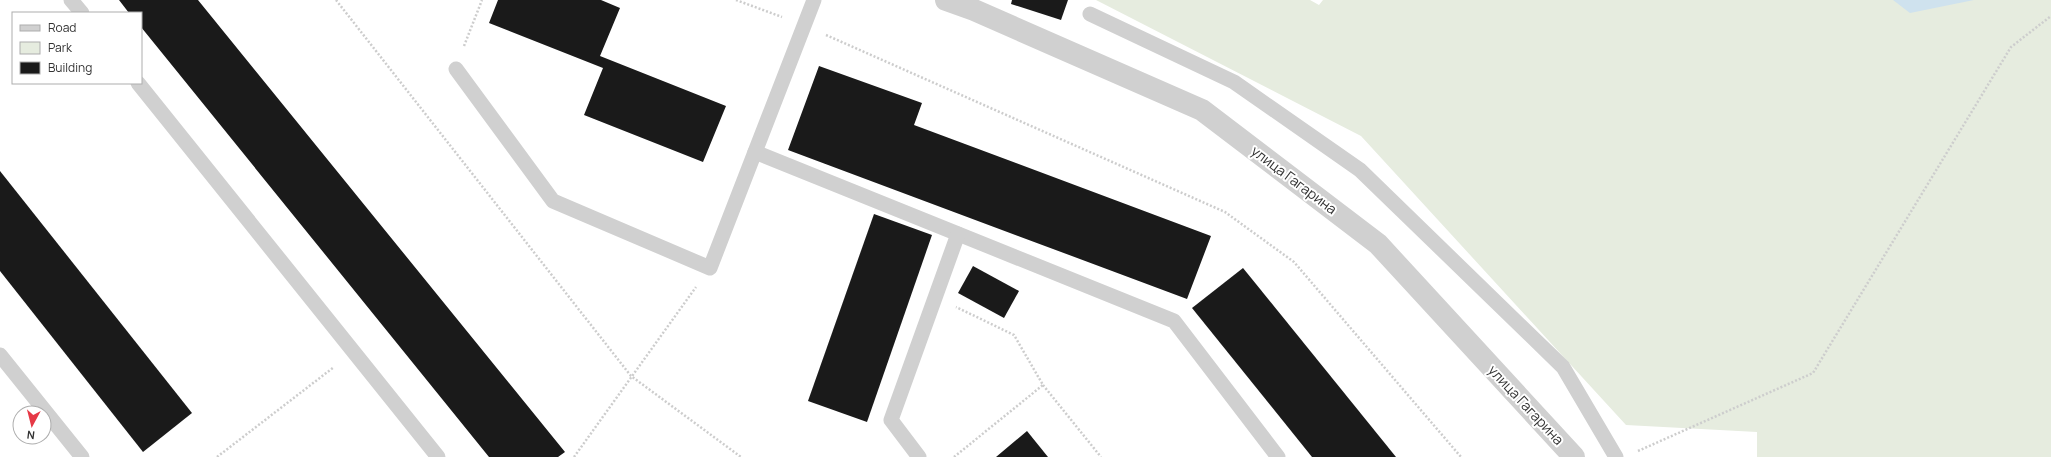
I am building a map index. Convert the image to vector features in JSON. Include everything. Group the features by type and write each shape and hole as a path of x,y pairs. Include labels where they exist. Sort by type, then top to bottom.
{"street":[{"name":"улица Гагарина","path":"946,0 974,10 1202,110 1378,244 1574,457"}],"lane":[{"path":"71,0 81,12"},
{"path":"456,69 553,201 710,268 814,0"},
{"path":"1090,14 1234,82 1360,170 1563,367 1616,457"},
{"path":"139,84 438,457"},
{"path":"755,152 1174,321 1278,457"},
{"path":"919,457 891,420 958,234"},
{"path":"0,354 82,457"}],"path":[{"path":"336,0 630,376 740,457"},
{"path":"456,69 482,0"},
{"path":"736,0 804,25 1225,212 1294,262 1460,457"},
{"path":"1632,454 1813,373 2011,47 2051,16"},
{"path":"574,457 630,376 710,268"},
{"path":"936,297 1014,335 1043,384 1101,457"},
{"path":"217,457 353,352"},
{"path":"954,457 1043,384"}],"green space":[{"path":"1096,0 1310,0 1319,5 1323,0 2051,0 2051,457 1757,457 1757,432 1626,425 1361,136"}],"water":[{"path":"1893,0 1974,0 1910,13"}],"building":[{"path":"119,0 198,0 565,452 558,457 489,457 142,28 142,12 128,12"},
{"path":"498,0 601,0 620,8 600,56 726,106 703,162 584,115 603,68 489,23"},
{"path":"1012,0 1068,0 1061,20 1011,4"},
{"path":"819,66 922,103 914,125 1211,236 1187,299 788,150"},
{"path":"0,171 192,413 143,452 0,271"},
{"path":"874,214 932,235 867,422 808,401"},
{"path":"973,266 1019,291 1004,318 958,293"},
{"path":"1243,268 1396,457 1312,457 1192,308"},
{"path":"1027,431 1048,457 996,457"}]}
